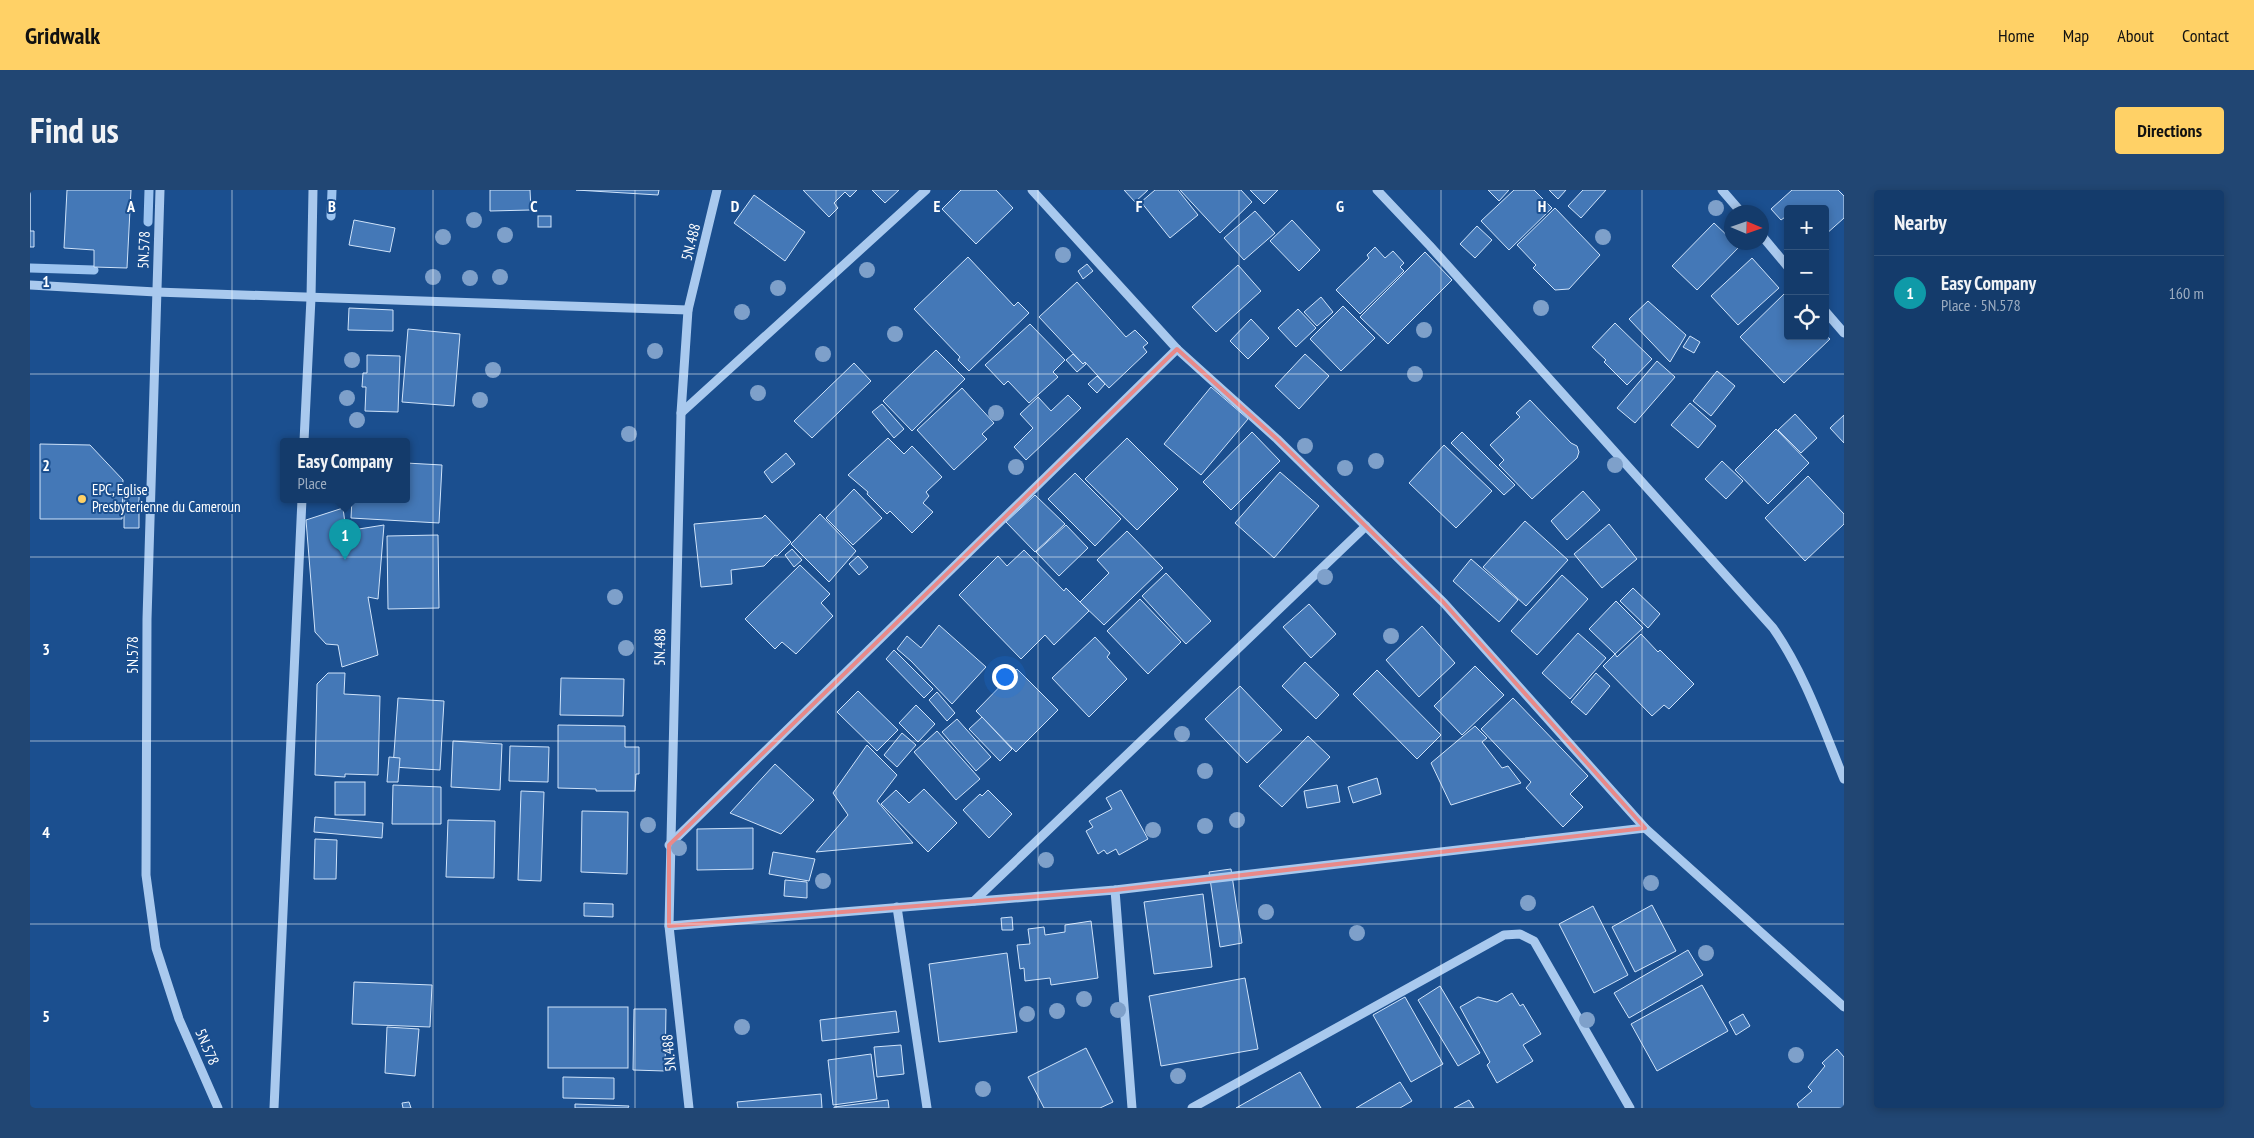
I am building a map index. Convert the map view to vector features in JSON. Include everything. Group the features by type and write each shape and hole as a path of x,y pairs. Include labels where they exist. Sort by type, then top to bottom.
{"street":[{"name":"5N.578","path":"160,190 147,619 146,874 156,948 179,1019 218,1108"},
{"path":"304,438 311,298 313,190"},
{"name":"5N.488","path":"689,1108 669,926 669,845 681,413 688,310 717,190"},
{"path":"681,413 926,190"},
{"path":"1032,190 1177,349 1277,439 1444,603 1645,828 1844,1007"},
{"path":"1377,190 1430,246 1773,628 1787,648 1799,671 1844,778"},
{"path":"1722,190 1735,205"},
{"path":"1769,244 1784,262"},
{"path":"30,285 311,298 688,310"},
{"path":"1829,316 1844,333"},
{"path":"669,845 1177,349"},
{"path":"274,1108 302,503"},
{"path":"974,901 1366,526"},
{"path":"669,926 1115,890 1645,828"},
{"path":"1115,890 1132,1108"},
{"path":"897,907 928,1108"},
{"path":"1192,1108 1504,935 1520,934 1534,942 1630,1108"}],"highlighted area":[{"path":"1177,349 1277,439 1444,603 1645,828 1115,890 669,926 669,845"}],"building":[{"path":"67,190 131,190 127,268 94,267 94,250 64,248"},
{"path":"490,190 530,190 531,210 490,211"},
{"path":"576,190 659,190 658,195"},
{"path":"803,190 857,190 850,197 845,192 834,203 838,208 829,217"},
{"path":"872,190 899,190 885,203"},
{"path":"961,190 996,190 1013,208 976,244 942,209"},
{"path":"1124,190 1148,190 1135,202"},
{"path":"1155,190 1178,190 1198,215 1170,238 1141,202"},
{"path":"1180,190 1241,190 1252,202 1220,233"},
{"path":"1250,190 1278,190 1264,204"},
{"path":"1488,190 1509,190 1499,201"},
{"path":"1514,190 1534,190 1552,208 1509,250 1481,221"},
{"path":"1549,190 1566,190 1558,199"},
{"path":"1583,190 1606,190 1581,218 1568,206"},
{"path":"1792,190 1838,190 1844,196 1844,218 1829,231 1829,205 1784,205 1784,218 1781,220 1771,209"},
{"path":"754,195 805,232 785,261 734,223"},
{"path":"1555,208 1600,255 1569,289 1555,290 1533,268 1536,265 1517,245"},
{"path":"1255,211 1275,233 1244,260 1224,238"},
{"path":"538,216 551,216 551,227 538,227"},
{"path":"354,220 395,228 390,252 349,245"},
{"path":"1292,220 1320,250 1299,271 1270,241"},
{"path":"1714,223 1724,232 1724,250 1736,250 1697,290 1672,266"},
{"path":"1477,226 1492,240 1475,258 1460,244"},
{"path":"30,231 34,231 34,247 30,247"},
{"path":"1375,247 1385,258 1393,251 1404,263 1400,267 1404,271 1360,314 1336,290 1369,258 1367,255"},
{"path":"1425,252 1452,280 1388,344 1360,317"},
{"path":"968,257 1014,306 1018,302 1029,313 969,371 958,360 960,357 914,309"},
{"path":"1752,258 1779,288 1738,325 1711,296"},
{"path":"1087,264 1093,271 1083,279 1078,271"},
{"path":"1238,265 1261,291 1216,332 1192,307"},
{"path":"1077,282 1126,337 1135,330 1148,343 1143,347 1147,352 1109,388 1085,362 1083,364 1039,317"},
{"path":"1784,294 1784,340 1829,340 1784,383 1740,337"},
{"path":"1321,297 1333,312 1317,326 1304,312"},
{"path":"1648,301 1686,335 1670,362 1629,319"},
{"path":"1343,306 1375,338 1341,371 1310,339"},
{"path":"349,308 393,310 393,331 348,330"},
{"path":"1298,309 1316,328 1296,347 1278,328"},
{"path":"1251,319 1269,338 1248,359 1230,341"},
{"path":"1615,323 1652,359 1627,385 1592,347"},
{"path":"1030,324 1065,360 1053,372 1058,377 1029,403 1008,381 1004,385 985,365"},
{"path":"408,329 460,334 454,406 402,402"},
{"path":"1690,336 1700,342 1694,353 1683,347"},
{"path":"936,350 965,379 912,431 883,401"},
{"path":"1073,354 1083,364 1085,362 1086,364 1077,372 1066,360"},
{"path":"1305,354 1329,376 1299,409 1275,386"},
{"path":"367,355 400,356 398,412 365,411 366,387 362,387 363,373 367,373"},
{"path":"1657,361 1675,377 1635,423 1617,408"},
{"path":"854,363 871,381 812,438 794,421"},
{"path":"1717,371 1735,386 1711,416 1693,401"},
{"path":"1097,376 1105,384 1097,393 1088,384"},
{"path":"1211,387 1248,419 1201,475 1164,444"},
{"path":"962,388 994,423 982,434 987,439 954,470 917,430"},
{"path":"1068,395 1081,408 1026,460 1014,447 1033,428 1020,414 1038,397 1051,411"},
{"path":"1530,400 1571,443 1577,446 1579,452 1577,458 1532,499 1499,465 1504,460 1490,445 1520,417 1516,413"},
{"path":"1690,403 1716,426 1698,448 1671,425"},
{"path":"882,404 904,429 894,438 872,412"},
{"path":"1795,414 1817,438 1801,453 1778,430"},
{"path":"1844,415 1844,443 1830,428"},
{"path":"1776,429 1809,463 1768,504 1735,470"},
{"path":"1252,432 1280,461 1231,510 1203,482"},
{"path":"1462,432 1515,485 1504,495 1451,443"},
{"path":"888,438 904,454 912,446 942,477 926,492 929,496 923,503 933,512 912,533 890,511 887,514 867,494 868,492 848,475"},
{"path":"1127,438 1178,489 1137,530 1085,479"},
{"name":"EPC, Eglise Presbyterienne du Cameroun","path":"40,444 90,445 123,480 122,519 40,519"},
{"path":"1444,445 1492,491 1456,528 1409,483"},
{"path":"786,453 795,464 772,483 764,472"},
{"path":"1722,461 1743,481 1726,499 1705,479"},
{"path":"410,463 442,465 439,523 351,518 352,503 410,503"},
{"path":"1280,472 1319,506 1274,558 1235,523"},
{"path":"1075,473 1121,519 1095,546 1048,499"},
{"path":"1808,476 1844,514 1844,524 1805,561 1765,518"},
{"path":"854,489 882,518 853,545 826,518"},
{"path":"124,491 139,493 139,528 124,528"},
{"path":"1583,491 1600,510 1567,540 1551,521"},
{"path":"1035,495 1065,524 1035,552 1006,522"},
{"path":"343,508 346,531 384,525 378,599 368,597 378,655 342,667 338,645 326,644 315,632 306,520"},
{"path":"820,514 856,551 829,582 791,544"},
{"path":"765,515 791,542 764,566 731,570 732,584 701,587 694,524 762,518"},
{"path":"1525,521 1568,560 1526,606 1483,567"},
{"path":"1609,524 1637,559 1602,588 1574,554"},
{"path":"1066,525 1088,548 1059,576 1036,552"},
{"path":"1127,531 1163,568 1104,625 1080,602 1109,573 1097,560"},
{"path":"438,535 439,608 388,609 387,536"},
{"path":"792,549 802,560 794,567 785,555"},
{"path":"1024,550 1064,591 1066,588 1089,611 1054,645 1045,635 1021,659 959,595 998,556 1007,566"},
{"path":"858,556 868,567 859,575 849,564"},
{"path":"1471,559 1518,600 1499,622 1453,581"},
{"path":"800,565 830,594 821,603 833,616 796,654 782,642 775,649 745,619"},
{"path":"1166,573 1211,621 1186,644 1142,596"},
{"path":"1562,575 1588,599 1537,655 1511,631"},
{"path":"1633,588 1660,614 1648,628 1620,601"},
{"path":"1140,599 1181,642 1148,674 1107,631"},
{"path":"1616,601 1643,628 1615,654 1589,629"},
{"path":"1309,604 1336,634 1311,658 1283,627"},
{"path":"939,625 986,667 952,704 897,649 907,636 921,648"},
{"path":"1422,626 1455,663 1419,697 1386,660"},
{"path":"1578,633 1606,658 1570,699 1542,673"},
{"path":"1641,634 1694,684 1669,709 1664,705 1652,716 1603,666 1615,654 1617,657"},
{"path":"1095,637 1110,653 1107,657 1127,679 1089,717 1052,678"},
{"path":"894,650 933,689 924,698 886,659"},
{"path":"1305,662 1339,695 1316,719 1282,686"},
{"path":"1475,666 1504,695 1462,735 1434,706"},
{"path":"1017,669 1058,710 1016,752 976,711"},
{"path":"1377,670 1441,735 1417,759 1353,694"},
{"path":"328,673 345,673 344,694 380,696 378,775 345,774 345,777 315,775 317,684"},
{"path":"1596,673 1610,686 1586,715 1571,702"},
{"path":"561,678 624,679 623,716 560,715"},
{"path":"1240,686 1282,730 1247,763 1205,719"},
{"path":"858,691 898,730 877,751 837,712"},
{"path":"937,692 955,713 947,721 929,700"},
{"path":"398,698 444,701 440,770 393,767"},
{"path":"1513,698 1588,776 1570,794 1583,807 1563,827 1526,788 1531,782 1481,729"},
{"path":"916,705 935,724 918,742 899,723"},
{"path":"982,717 1012,749 1000,761 969,729"},
{"path":"957,719 991,757 976,771 942,732"},
{"path":"558,725 625,726 625,747 639,747 639,774 636,774 635,791 596,791 596,789 558,788"},
{"path":"1475,726 1487,738 1482,742 1502,768 1508,766 1521,783 1451,805 1431,763"},
{"path":"937,731 980,779 956,800 914,752"},
{"path":"902,733 916,745 897,767 884,755"},
{"path":"1308,736 1330,757 1282,807 1259,786"},
{"path":"453,741 502,744 500,790 451,787"},
{"path":"867,745 897,775 877,801 913,843 816,852 848,815 833,793"},
{"path":"510,746 549,747 548,782 509,781"},
{"path":"389,757 400,758 398,782 387,782"},
{"path":"775,764 814,800 781,834 730,813"},
{"path":"1377,778 1381,794 1353,803 1348,787"},
{"path":"335,782 365,782 365,815 335,815"},
{"path":"393,785 441,787 441,824 392,824"},
{"path":"1337,785 1340,802 1307,808 1304,791"},
{"path":"924,789 957,823 928,852 881,804 896,790 909,803"},
{"path":"988,790 1012,814 989,838 963,810 980,794 982,796"},
{"path":"1121,790 1148,839 1119,855 1116,849 1107,854 1104,850 1098,854 1086,831 1093,827 1089,821 1112,809 1106,798"},
{"path":"521,791 544,792 541,881 518,880"},
{"path":"582,811 628,812 627,874 581,872"},
{"path":"315,817 383,823 382,838 314,832"},
{"path":"448,820 495,821 494,878 446,877"},
{"path":"753,828 753,869 697,870 697,829"},
{"path":"315,839 337,840 336,879 314,879"},
{"path":"773,852 815,859 809,881 769,874"},
{"path":"1231,869 1242,943 1220,947 1209,872"},
{"path":"785,880 807,882 807,898 784,896"},
{"path":"1203,894 1212,967 1154,974 1144,902"},
{"path":"584,903 613,904 613,917 584,916"},
{"path":"1652,905 1676,951 1635,972 1612,927"},
{"path":"1593,906 1628,975 1594,993 1559,924"},
{"path":"1012,917 1013,930 1002,930 1001,918"},
{"path":"1091,921 1098,978 1051,985 1050,978 1025,981 1024,968 1020,969 1017,945 1030,944 1028,929 1044,927 1045,935 1065,932 1065,925"},
{"path":"1688,950 1703,975 1629,1018 1614,993"},
{"path":"1007,953 1017,1032 939,1042 929,964"},
{"path":"1245,978 1258,1049 1161,1066 1149,996"},
{"path":"354,982 432,985 430,1027 352,1024"},
{"path":"1702,985 1728,1031 1657,1071 1631,1024"},
{"path":"1440,986 1480,1053 1458,1066 1418,1000"},
{"path":"1512,993 1520,1006 1523,1004 1541,1034 1523,1045 1533,1061 1497,1083 1487,1065 1490,1062 1460,1007 1478,997 1497,1002"},
{"path":"1405,997 1443,1064 1411,1082 1373,1015"},
{"path":"548,1007 628,1007 628,1068 548,1068"},
{"path":"634,1009 666,1009 665,1071 633,1070"},
{"path":"896,1011 899,1032 822,1041 820,1020"},
{"path":"1743,1014 1750,1026 1736,1035 1729,1022"},
{"path":"387,1027 419,1029 415,1076 385,1073"},
{"path":"901,1045 904,1074 877,1077 874,1047"},
{"path":"1086,1048 1113,1102 1100,1108 1044,1108 1028,1077"},
{"path":"1837,1049 1844,1057 1844,1108 1799,1108 1797,1104 1812,1091 1808,1087 1825,1066 1822,1063"},
{"path":"871,1054 877,1099 833,1105 828,1060"},
{"path":"1300,1072 1321,1108 1236,1108 1259,1095"},
{"path":"563,1077 614,1078 614,1099 563,1098"},
{"path":"1400,1082 1412,1101 1400,1108 1356,1108"},
{"path":"821,1094 822,1108 738,1108 737,1102"},
{"path":"888,1100 889,1108 834,1108 834,1107"},
{"path":"1469,1100 1474,1108 1454,1108"},
{"path":"409,1102 411,1108 403,1108 402,1103"},
{"path":"575,1104 629,1106 628,1108 575,1108"}],"waterway":[{"path":"148,222 149,190"},
{"path":"331,216 332,190"},
{"path":"30,268 94,270"}],"place":[{"name":"EPC, Eglise Presbyterienne du Cameroun","path":"82,499"},
{"name":"Easy Company","path":"345,560"}]}
